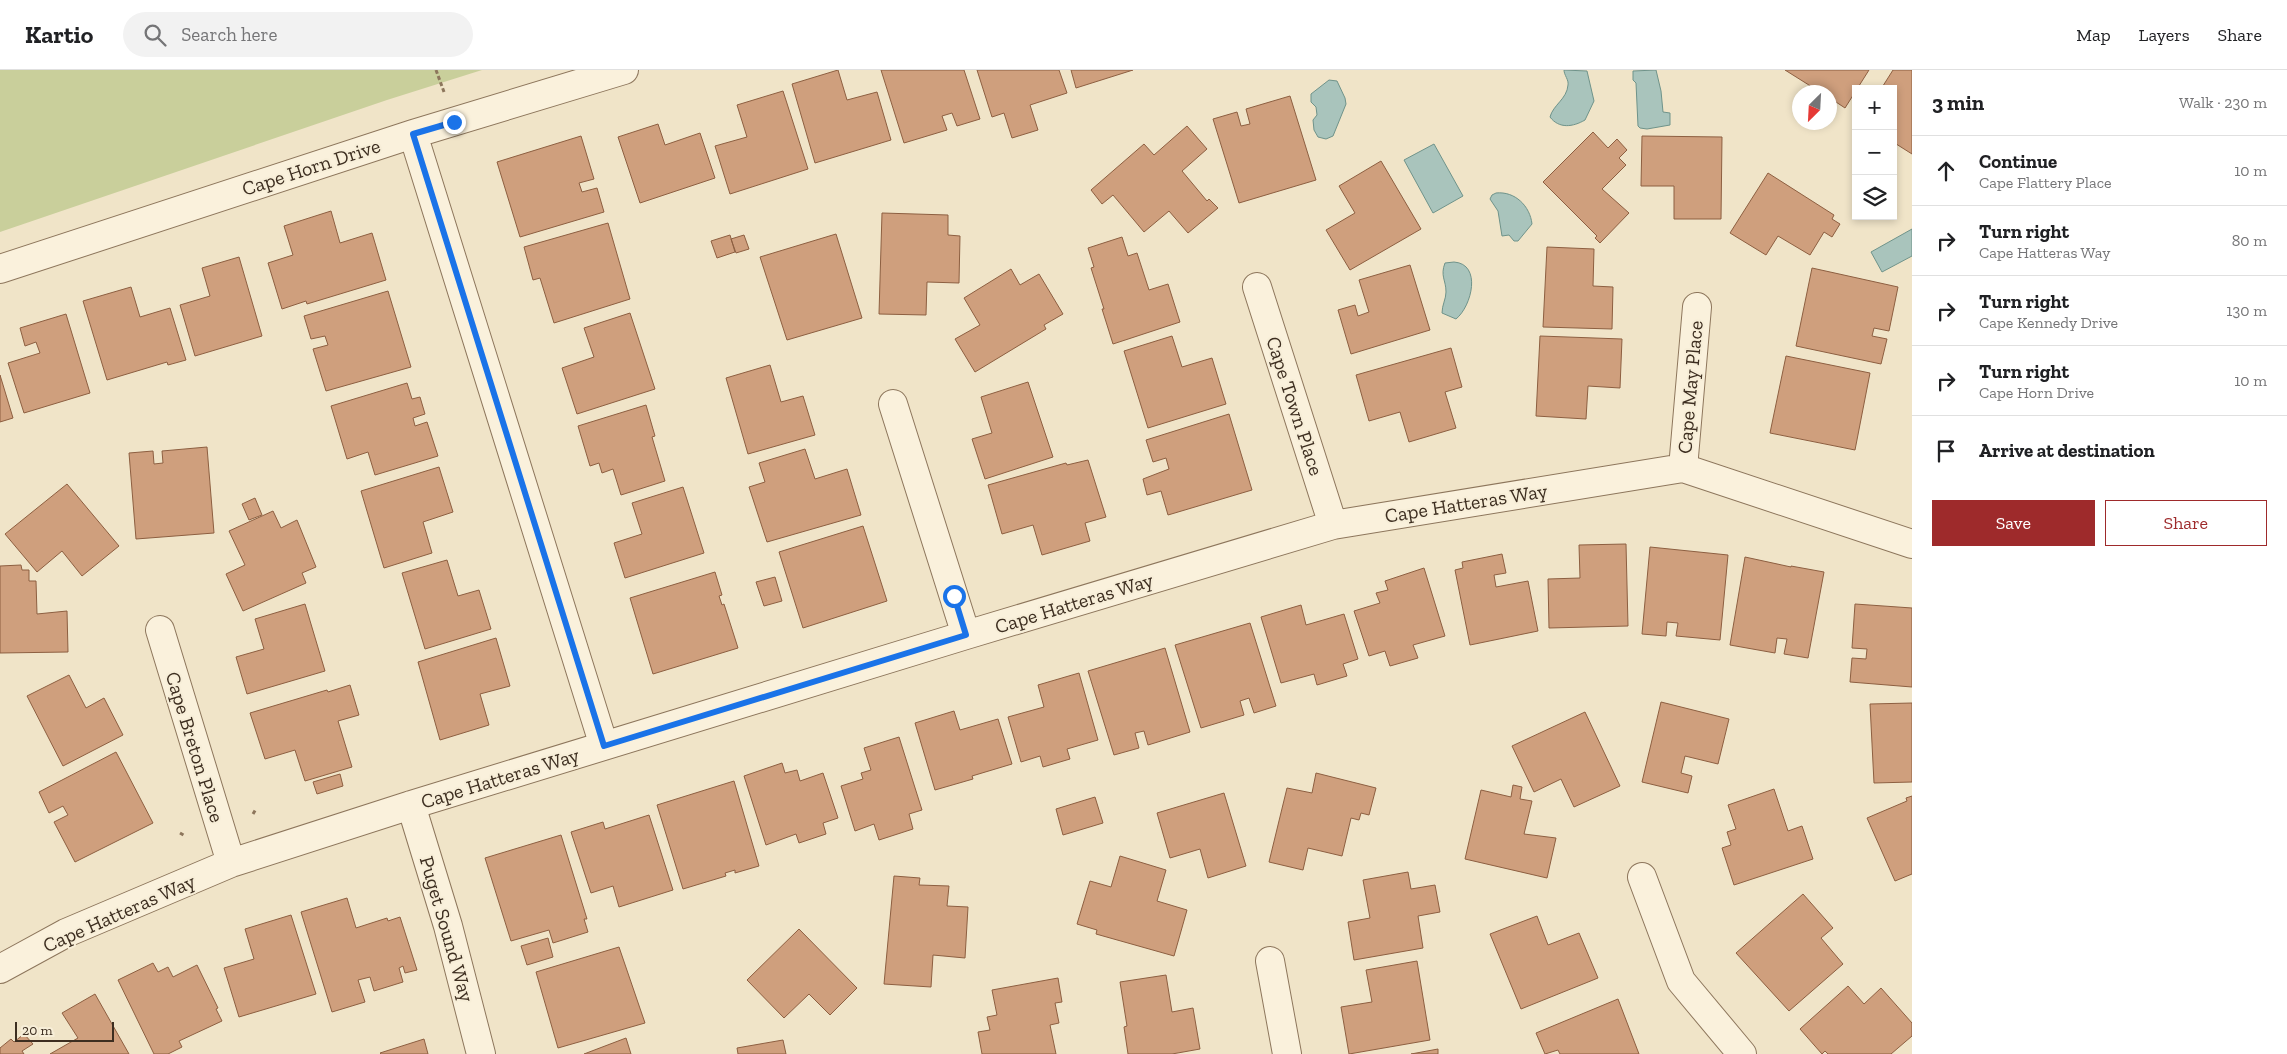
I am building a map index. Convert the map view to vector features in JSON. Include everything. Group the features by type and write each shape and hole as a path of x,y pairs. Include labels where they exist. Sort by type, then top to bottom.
{"street":[{"name":"Cape Horn Drive","path":"0,269 413,134 624,70"},
{"path":"413,134 604,746"},
{"name":"Cape Town Place","path":"1257,288 1333,525"},
{"name":"Cape May Place","path":"1683,468 1697,307"},
{"path":"894,404 966,635"},
{"name":"Cape Hatteras Way","path":"0,969 66,933 231,864 412,805 966,635 1333,525 1683,468 1912,544"},
{"name":"Cape Breton Place","path":"160,630 231,864"},
{"name":"Puget Sound Way","path":"412,805 448,926 481,1054"},
{"path":"1642,877 1681,980 1742,1054"},
{"path":"1270,961 1287,1054"}],"path":[{"path":"436,70 445,94"},
{"path":"253,814 256,809"},
{"path":"180,834 185,836"}],"green space":[{"path":"0,70 482,70 387,100 0,232"}],"water":[{"path":"1564,70 1587,71 1594,101 1585,120 1566,126 1558,124 1550,117 1567,90 1568,83"},
{"path":"1656,70 1663,112 1670,113 1670,125 1647,129 1640,128 1638,126 1636,83 1633,80 1633,71"},
{"path":"1329,80 1337,81 1346,104 1333,136 1326,139 1318,137 1314,130 1313,120 1317,115 1316,107 1311,102 1311,94"},
{"path":"1434,144 1463,196 1433,213 1404,160"},
{"path":"1496,193 1509,194 1515,197 1525,206 1531,217 1532,224 1518,241 1514,241 1509,235 1502,236 1498,211 1490,199"},
{"path":"1912,229 1912,256 1882,272 1871,252"},
{"path":"1445,263 1463,264 1471,277 1470,296 1462,313 1456,319 1442,313 1446,292 1443,275 1444,267"}],"building":[{"path":"838,70 847,100 877,92 891,140 815,163 792,84"},
{"path":"881,70 964,70 980,119 957,126 952,113 942,116 947,130 904,143"},
{"path":"977,70 1059,70 1067,93 1030,105 1038,130 1012,138 1004,113 992,117"},
{"path":"1071,70 1133,70 1076,88"},
{"path":"1785,70 1869,70 1860,85 1852,85 1852,97 1845,108 1837,103 1837,85 1809,85"},
{"path":"1893,70 1912,70 1912,154 1897,145 1897,85 1884,85"},
{"path":"783,91 808,169 730,194 715,146 747,137 737,105"},
{"path":"1290,96 1316,180 1239,203 1213,119 1237,112 1241,126 1250,124 1246,109"},
{"path":"658,124 665,145 700,133 715,178 640,203 618,137"},
{"path":"1187,126 1207,149 1182,171 1207,201 1209,199 1218,208 1188,233 1169,211 1144,232 1113,195 1102,204 1091,190 1144,144 1154,155"},
{"path":"1593,132 1608,148 1617,139 1627,150 1619,158 1626,165 1602,189 1629,213 1600,243 1595,238 1597,236 1543,182"},
{"path":"581,136 594,179 579,183 582,192 597,188 604,212 520,237 497,162"},
{"path":"1642,136 1722,137 1721,219 1674,219 1674,186 1641,186"},
{"path":"1381,161 1421,229 1350,270 1326,230 1355,213 1339,186"},
{"path":"1768,173 1834,215 1832,219 1840,224 1832,237 1824,232 1810,255 1778,236 1766,255 1730,233"},
{"path":"331,211 340,243 372,233 386,280 307,304 306,301 282,309 268,263 293,255 284,226"},
{"path":"882,213 948,215 948,235 960,236 959,283 927,282 926,315 879,314"},
{"path":"608,223 630,299 554,323 540,278 533,280 524,247"},
{"path":"836,234 862,318 787,340 760,257"},
{"path":"730,235 735,252 717,258 711,241"},
{"path":"744,235 749,249 736,253 731,239"},
{"path":"1122,237 1128,256 1137,253 1149,290 1168,284 1180,322 1113,344 1091,268 1094,267 1088,248"},
{"path":"1547,247 1594,249 1593,286 1613,287 1612,329 1543,327"},
{"path":"239,257 262,336 195,356 180,305 210,296 202,268"},
{"path":"1410,265 1430,330 1351,354 1338,310 1355,305 1358,316 1369,312 1359,280"},
{"path":"1812,268 1898,287 1889,331 1874,328 1872,336 1887,339 1881,364 1796,346"},
{"path":"1011,269 1020,285 1039,274 1063,314 1044,325 1046,329 975,372 955,339 980,325 964,298"},
{"path":"131,287 140,317 170,308 186,360 168,365 167,362 107,380 83,301"},
{"path":"388,291 411,367 326,391 313,349 328,345 325,336 311,339 304,316"},
{"path":"630,313 655,389 577,414 562,368 594,357 584,328"},
{"path":"66,314 90,393 24,413 8,363 40,353 36,342 25,346 20,328"},
{"path":"1172,336 1182,367 1212,358 1226,404 1148,428 1124,351"},
{"path":"1540,336 1622,339 1620,388 1588,386 1586,419 1536,416"},
{"path":"1451,348 1462,387 1445,392 1456,428 1409,442 1400,412 1369,421 1356,375"},
{"path":"1786,356 1870,373 1855,450 1770,433"},
{"path":"770,365 781,402 803,396 815,435 748,454 726,378"},
{"path":"0,375 13,418 0,422"},
{"path":"1028,382 1053,457 985,479 972,439 992,433 981,397"},
{"path":"407,383 412,399 420,397 425,414 413,418 415,426 427,422 438,456 375,475 368,452 347,459 331,406"},
{"path":"646,405 655,436 652,437 665,481 621,495 613,469 602,473 599,463 590,466 578,426"},
{"path":"1229,414 1252,490 1168,515 1161,491 1147,495 1143,479 1169,469 1166,458 1153,462 1146,440"},
{"path":"207,447 214,533 136,539 129,453 153,451 154,464 163,463 162,451"},
{"path":"805,449 815,479 847,469 861,515 767,542 749,487 765,482 759,463"},
{"path":"1088,460 1106,517 1085,523 1090,541 1042,555 1033,525 1002,534 988,485 1066,463 1067,465"},
{"path":"439,467 453,512 423,522 432,553 384,568 361,491"},
{"path":"67,484 119,546 82,576 62,551 37,572 5,534"},
{"path":"683,487 704,553 625,578 614,543 642,534 632,503"},
{"path":"255,498 262,515 249,520 242,504"},
{"path":"273,511 281,528 297,520 316,567 302,573 306,583 243,611 226,574 245,565 229,531"},
{"path":"863,526 887,601 803,628 779,552"},
{"path":"1626,544 1628,626 1549,628 1548,579 1580,578 1579,545"},
{"path":"1650,547 1728,555 1720,640 1676,636 1678,623 1667,622 1666,636 1642,634"},
{"path":"1502,554 1506,573 1494,575 1496,587 1528,581 1538,631 1470,645 1455,570 1463,568 1462,562"},
{"path":"1745,557 1824,572 1808,658 1784,654 1787,639 1777,638 1775,653 1730,645"},
{"path":"447,560 458,596 479,590 491,629 425,649 402,573"},
{"path":"21,565 22,570 29,570 29,581 36,581 37,614 67,611 68,652 0,653 0,566"},
{"path":"1424,568 1445,636 1413,645 1418,658 1390,666 1385,651 1369,656 1354,611 1380,603 1376,593 1388,590 1385,581"},
{"path":"715,572 722,595 719,596 722,605 724,604 738,648 653,674 630,598"},
{"path":"775,577 782,601 764,606 756,582"},
{"path":"305,604 325,671 247,694 236,657 264,649 255,619"},
{"path":"1855,604 1912,608 1912,687 1850,682 1852,658 1866,659 1867,649 1852,648"},
{"path":"1301,605 1306,625 1344,614 1358,659 1343,664 1347,676 1317,685 1314,674 1281,683 1261,617"},
{"path":"1250,623 1276,706 1254,713 1249,698 1240,701 1244,715 1201,728 1175,645"},
{"path":"496,638 510,686 480,694 489,725 440,740 418,662"},
{"path":"1165,648 1190,732 1148,745 1144,731 1135,733 1139,748 1114,755 1088,671"},
{"path":"1079,673 1098,740 1067,749 1070,759 1043,767 1040,756 1021,762 1008,717 1044,707 1038,685"},
{"path":"69,675 86,708 104,698 123,735 63,766 27,696"},
{"path":"350,685 359,715 338,721 352,767 305,781 295,750 265,759 250,713"},
{"path":"1661,702 1729,719 1718,764 1685,756 1681,773 1692,776 1688,793 1642,782"},
{"path":"1912,703 1912,782 1874,783 1870,704"},
{"path":"954,711 960,730 998,719 1012,764 972,776 973,779 935,790 915,723"},
{"path":"1585,712 1620,786 1574,807 1561,779 1534,792 1512,746"},
{"path":"899,737 922,810 909,814 913,829 879,840 874,824 855,831 841,786 863,779 861,773 871,770 864,748"},
{"path":"116,752 153,823 75,862 54,822 68,815 63,806 49,813 39,792"},
{"path":"782,763 785,773 797,770 800,781 823,773 838,818 823,823 826,834 799,843 796,834 766,845 744,776"},
{"path":"1316,773 1376,788 1369,815 1361,813 1359,820 1351,818 1342,856 1308,848 1303,870 1269,862 1287,788 1312,793"},
{"path":"340,774 343,786 317,794 313,782"},
{"path":"734,781 759,866 735,873 735,870 725,873 726,876 683,889 657,805"},
{"path":"1513,785 1522,787 1520,799 1532,801 1524,834 1556,838 1547,878 1465,859 1481,790 1511,797"},
{"path":"1774,789 1788,831 1802,826 1813,859 1734,885 1722,848 1731,845 1727,832 1736,829 1728,805"},
{"path":"1224,793 1246,866 1208,878 1200,849 1170,858 1157,813"},
{"path":"1912,796 1912,874 1895,881 1867,818 1907,801 1906,798"},
{"path":"1095,797 1103,823 1063,835 1056,809"},
{"path":"649,815 673,890 619,907 613,886 591,893 571,832 603,822 605,829"},
{"path":"561,835 587,919 584,919 588,932 553,943 549,930 511,941 485,858"},
{"path":"1120,856 1166,870 1157,901 1187,910 1174,956 1096,934 1097,930 1077,924 1090,881 1111,887"},
{"path":"1408,872 1411,889 1435,885 1440,912 1418,916 1423,948 1354,960 1348,922 1370,918 1363,880"},
{"path":"894,876 920,878 919,885 949,886 947,906 968,907 965,958 933,955 931,987 884,984"},
{"path":"1803,894 1833,928 1821,938 1843,964 1789,1011 1736,953"},
{"path":"347,898 356,928 387,918 388,921 400,917 417,970 405,973 403,966 399,968 403,982 374,991 370,977 358,980 365,1002 332,1012 301,912"},
{"path":"291,915 316,994 239,1017 224,968 254,959 245,929"},
{"path":"1537,916 1548,945 1579,933 1598,978 1521,1009 1490,934"},
{"path":"799,929 857,988 830,1015 809,994 784,1018 747,980"},
{"path":"548,938 553,957 527,965 521,946"},
{"path":"619,947 645,1023 558,1048 536,972"},
{"path":"1417,961 1430,1040 1349,1054 1341,1007 1372,1002 1366,970"},
{"path":"153,963 158,972 168,967 173,977 197,965 218,1008 216,1009 222,1021 179,1041 182,1047 168,1054 154,1054 118,980"},
{"path":"1166,975 1172,1012 1193,1008 1200,1049 1172,1054 1128,1054 1124,1027 1127,1026 1120,982"},
{"path":"1058,978 1062,1002 1055,1003 1059,1023 1050,1025 1056,1054 982,1054 978,1032 990,1030 987,1017 997,1015 992,990"},
{"path":"1848,986 1864,1004 1881,988 1912,1023 1912,1036 1891,1054 1828,1054 1825,1051 1822,1054 1800,1029"},
{"path":"95,994 129,1054 50,1054 78,1038 62,1013"},
{"path":"1618,999 1639,1054 1560,1054 1558,1050 1545,1054 1536,1033"},
{"path":"24,1034 33,1044 22,1051 24,1054 0,1054 0,1048 11,1039 14,1042"},
{"path":"626,1038 631,1054 584,1054"},
{"path":"424,1039 428,1054 380,1053"},
{"path":"783,1040 786,1054 738,1054 737,1048"},
{"path":"1438,1049 1438,1054 1411,1054"}],"route":[{"path":"454,122 413,134 604,746 966,635 954,596"}]}
